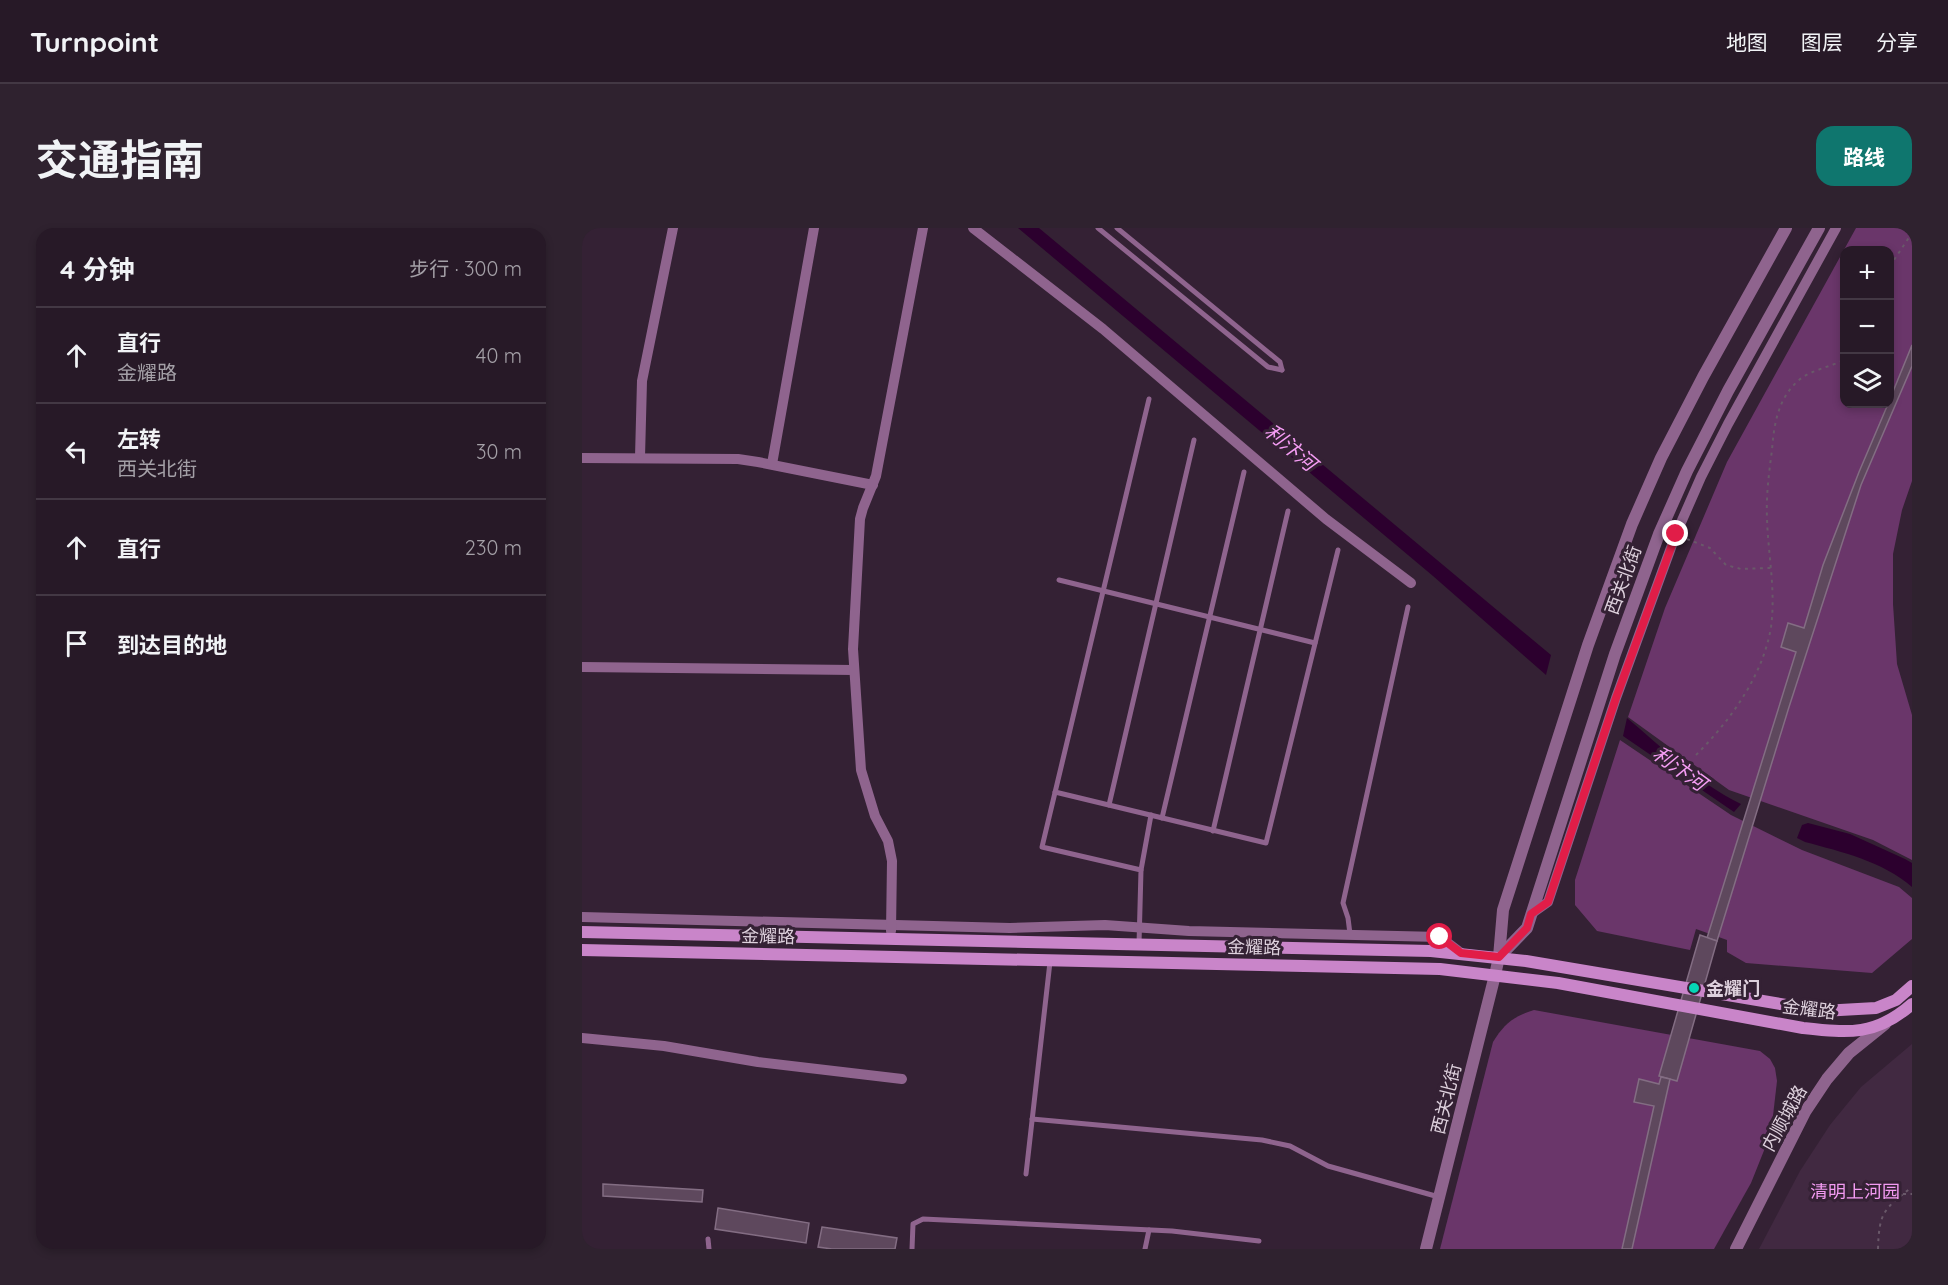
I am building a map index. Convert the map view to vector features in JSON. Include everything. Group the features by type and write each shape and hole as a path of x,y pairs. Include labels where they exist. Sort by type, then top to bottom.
{"main road":[{"name":"金耀路","path":"582,932 1431,951 1499,957 1822,1011 1876,1008 1896,1000 1912,986"},
{"name":"金耀路","path":"582,950 1440,969 1558,983 1803,1028 1842,1031 1870,1029 1886,1023 1912,1004"}],"street":[{"path":"640,457 642,381 673,228"},
{"path":"772,465 814,228"},
{"path":"890,939 892,861 888,841 875,816 861,770 853,650 860,519 878,465 923,228"},
{"path":"973,228 1102,329 1326,519 1411,582"},
{"name":"西关北街","path":"1426,1249 1495,975 1503,910 1588,645 1632,524 1671,438 1786,228"},
{"name":"西关北街","path":"1499,957 1527,928 1615,654 1659,534 1687,471 1718,411 1819,228"},
{"path":"1531,914 1548,902 1616,698 1676,534 1701,477 1836,228"},
{"path":"582,458 738,459 873,485"},
{"path":"582,667 854,670"},
{"path":"582,917 1010,928 1105,925 1189,931 1440,937 1461,953"},
{"name":"内顺城路","path":"1736,1249 1805,1113 1827,1079 1849,1053 1886,1023"},
{"path":"582,1038 664,1046 758,1062 902,1078"}],"lane":[{"path":"1098,228 1268,367 1282,370 1280,362 1117,228"},
{"path":"1141,870 1042,847 1149,399"},
{"path":"1109,805 1194,440"},
{"path":"1161,818 1244,471"},
{"path":"1213,831 1288,511"},
{"path":"1055,792 1266,843 1338,550"},
{"path":"1059,580 1315,643"},
{"path":"1350,934 1343,903 1408,607"},
{"path":"1138,944 1141,870 1151,815"},
{"path":"1026,1174 1050,960"},
{"path":"1032,1119 1262,1140 1290,1146 1328,1166 1440,1198"},
{"path":"912,1249 913,1224 922,1219 1149,1230 1258,1241"},
{"path":"1145,1249 1149,1230"},
{"path":"708,1239 709,1249"}],"path":[{"path":"1894,260 1912,233"},
{"path":"1696,755 1717,734 1740,702 1761,663 1771,626 1772,568 1767,517 1774,420 1787,392 1801,378 1840,362"},
{"path":"1676,534 1710,548 1726,565 1741,569 1772,568"},
{"path":"1878,1249 1882,1214 1912,1187"},
{"path":"1904,1194 1912,1194"}],"shaded area":[{"path":"1856,228 1912,228 1912,481 1902,510 1893,554 1893,604 1897,664 1912,715 1912,860 1873,840 1729,790 1628,717 1665,608 1727,462 1840,257 1840,408 1894,408 1894,246 1846,246"},
{"path":"1620,740 1731,815 1802,850 1899,887 1912,898 1912,939 1872,973 1746,963 1727,952 1727,940 1696,929 1690,950 1597,931 1575,905 1575,880"},
{"path":"1534,1010 1760,1051 1770,1059 1775,1068 1777,1081 1771,1133 1751,1183 1714,1249 1440,1249 1493,1042 1510,1022"},
{"name":"清明上河园","path":"1912,1044 1912,1249 1759,1249 1800,1171 1830,1125 1861,1087"}],"water":[{"name":"利汴河","path":"1018,228 1039,228 1551,655 1546,675 1433,576"},
{"name":"利汴河","path":"1627,718 1696,776 1741,804 1734,812 1623,736"},
{"path":"1808,823 1850,834 1912,863 1912,887 1875,864 1797,838 1802,825"}],"building":[{"path":"1912,345 1912,366 1894,408 1894,389"},
{"path":"1886,408 1894,408 1861,485 1789,707 1717,941 1707,938 1796,652 1781,647 1788,623 1804,628 1823,565"},
{"name":"金耀门","path":"1700,935 1717,941 1677,1081 1659,1076"},
{"path":"1661,1077 1670,1079 1632,1249 1622,1249 1654,1106 1634,1102 1639,1079 1659,1084"},
{"path":"603,1184 703,1190 702,1202 603,1196"},
{"path":"718,1208 809,1223 806,1243 715,1229"},
{"path":"822,1227 897,1238 895,1249 818,1247"}],"place":[{"name":"金耀门","path":"1694,988"}],"route":[{"path":"1440,937 1461,953 1499,957 1527,928 1531,914 1548,902 1616,698 1676,534"}]}
